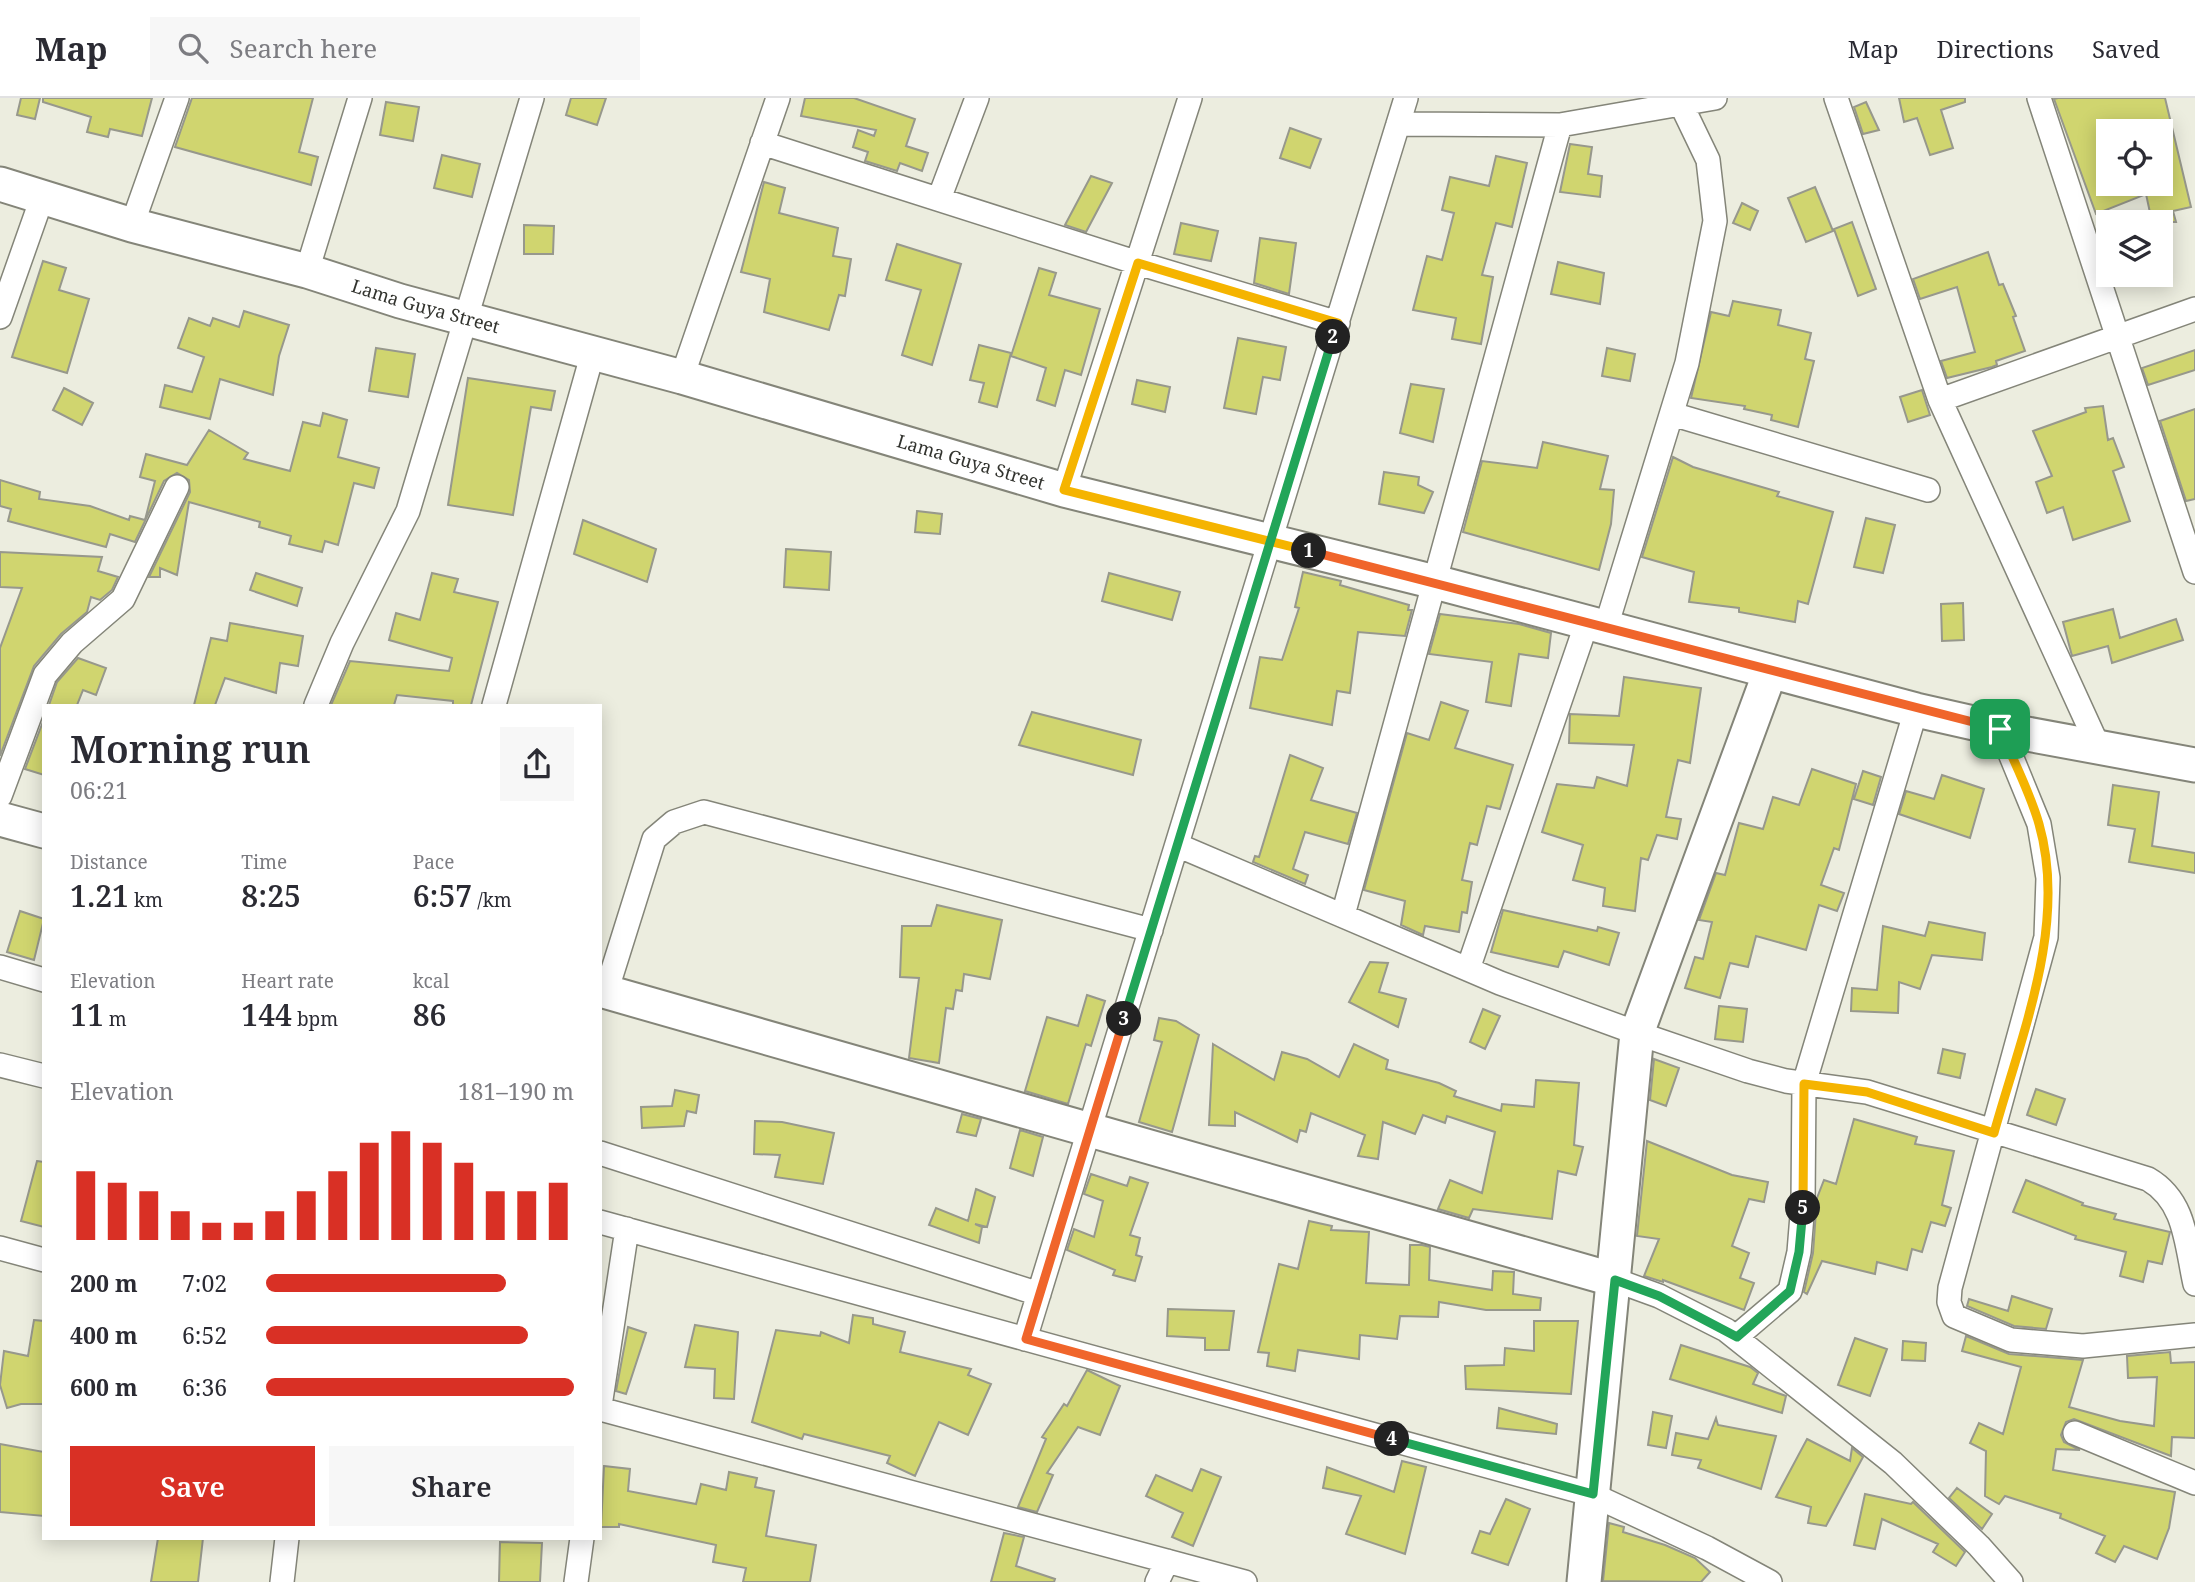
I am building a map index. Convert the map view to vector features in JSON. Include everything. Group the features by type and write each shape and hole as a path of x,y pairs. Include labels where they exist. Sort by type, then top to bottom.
{"street":[{"path":"132,225 177,98"},
{"path":"307,271 360,98"},
{"path":"316,704 342,642 408,511 532,98"},
{"path":"681,377 778,98"},
{"path":"939,199 977,98"},
{"path":"1064,490 1190,98"},
{"path":"1026,1339 1406,98"},
{"path":"1836,98 1940,400 2098,746"},
{"path":"2039,98 2195,572"},
{"path":"1398,124 1560,125 1711,99"},
{"path":"1468,969 1596,627 1672,414 1686,363 1715,221 1708,160 1682,106"},
{"path":"1343,915 1560,125"},
{"path":"762,143 1138,263 1338,323"},
{"name":"Lama Guya Street","path":"0,184 132,225 307,271 400,301 467,316 1064,490 1435,582 1916,710 2000,729 2195,765"},
{"path":"0,317 42,198"},
{"path":"1940,400 2195,309"},
{"path":"494,704 593,352"},
{"path":"1672,414 1928,490"},
{"path":"0,796 45,675 72,643 123,599 177,486"},
{"path":"1584,1582 1637,1033 1770,672"},
{"path":"1737,1337 1790,1291 1799,1252 1802,1215 1804,1084 1916,710"},
{"path":"2000,729 2039,824 2048,878 2046,937 1950,1288 1949,1302 1954,1316 2011,1340 2083,1346 2195,1335"},
{"path":"1151,930 704,812 674,822 654,839 603,991 1615,1280 1659,1296 1737,1337 1893,1463 1979,1546 2011,1582"},
{"path":"0,819 42,830"},
{"path":"1177,845 1468,969 1637,1033 1748,1071 1804,1084 1867,1092 2148,1179 2166,1189 2180,1215 2195,1284"},
{"path":"0,967 42,979"},
{"path":"0,1065 42,1076"},
{"path":"602,1154 1039,1294"},
{"path":"602,1223 1593,1494 1707,1548 1770,1582"},
{"path":"602,1394 627,1229"},
{"path":"0,1248 42,1259"},
{"path":"602,1408 1245,1582"},
{"path":"2075,1433 2195,1483"},
{"path":"282,1582 287,1540"},
{"path":"576,1582 582,1540"},
{"path":"1157,1582 1167,1561"}],"building":[{"path":"21,98 40,98 35,119 17,115"},
{"path":"43,98 152,98 142,136 110,129 108,137 87,132 91,117 43,102"},
{"path":"192,98 313,98 299,152 318,157 311,185 175,147"},
{"path":"571,98 606,98 597,125 566,115"},
{"path":"805,98 854,98 915,119 906,146 928,153 922,171 900,163 897,171 865,161 868,152 853,147 858,130 874,136 876,130 801,116"},
{"path":"1899,98 1965,98 1965,102 1941,110 1953,148 1930,155 1917,118 1904,122"},
{"path":"2165,98 2170,119 2096,119 2096,196 2141,196 2106,210 2096,210 2096,214 2054,99"},
{"path":"386,102 419,107 413,141 380,135"},
{"path":"1866,102 1879,130 1863,134 1854,107"},
{"path":"1290,128 1321,139 1310,168 1280,158"},
{"path":"2173,132 2191,207 2173,211 2149,210 2146,196 2173,196"},
{"path":"1570,144 1592,147 1588,174 1602,176 1600,197 1560,192"},
{"path":"442,155 480,164 472,197 434,188"},
{"path":"1496,156 1527,163 1512,227 1496,223 1482,275 1493,277 1481,344 1452,339 1456,318 1413,310 1427,256 1442,260 1454,213 1442,210 1450,177 1489,186"},
{"path":"1091,176 1112,183 1086,232 1065,225"},
{"path":"764,182 785,188 779,213 838,228 833,256 851,259 845,296 839,295 829,330 764,312 770,279 741,272"},
{"path":"1815,187 1833,231 1806,242 1788,198"},
{"path":"1742,203 1758,211 1750,230 1733,223"},
{"path":"1852,222 1876,289 1858,296 1834,229"},
{"path":"1181,223 1218,231 1211,261 1174,254"},
{"path":"524,225 554,226 553,254 524,254"},
{"path":"1260,238 1296,243 1289,294 1254,283"},
{"path":"897,244 961,264 932,365 902,355 921,290 886,280"},
{"path":"1988,252 1999,285 2003,284 2016,316 2013,317 2025,351 1996,361 1997,365 1992,367 1947,378 1941,361 1975,352 1957,287 1920,299 1913,279"},
{"path":"43,261 66,268 59,290 89,299 67,373 12,357"},
{"path":"1558,262 1604,273 1600,304 1551,294"},
{"path":"1039,268 1056,273 1049,295 1100,309 1081,375 1065,370 1055,406 1037,400 1046,368 1011,356"},
{"path":"1733,301 1781,310 1778,325 1811,333 1805,359 1814,361 1798,427 1771,420 1772,415 1744,409 1745,406 1691,398 1711,312 1729,316"},
{"path":"244,311 289,325 279,356 273,395 220,379 210,419 160,407 165,385 192,392 204,357 178,348 189,318 210,326 213,318 239,327"},
{"path":"1238,338 1286,347 1280,380 1263,377 1256,414 1224,408"},
{"path":"979,345 1011,353 997,407 979,402 984,383 970,380"},
{"path":"376,348 415,354 408,397 369,391"},
{"path":"1607,348 1635,354 1630,381 1602,376"},
{"path":"2195,350 2195,370 2148,385 2142,368"},
{"path":"468,378 555,391 551,410 531,407 513,515 448,505"},
{"path":"1137,380 1170,387 1165,412 1132,404"},
{"path":"1411,384 1444,389 1433,442 1400,433"},
{"path":"64,388 93,403 82,425 53,410"},
{"path":"1922,390 1930,415 1908,422 1900,397"},
{"path":"2103,406 2108,440 2113,438 2124,467 2113,471 2130,521 2073,540 2063,507 2047,513 2036,482 2052,476 2033,431 2086,412 2085,408"},
{"path":"2195,409 2195,499 2186,501 2160,421"},
{"path":"323,413 347,420 338,457 379,468 374,488 354,483 338,545 325,541 322,552 289,544 291,536 259,527 260,522 189,502 177,575 160,568 160,577 149,577 190,492 189,480 177,473 164,481 135,542 110,534 106,547 8,521 11,509 0,506 0,480 40,492 39,499 90,506 129,520 130,516 145,520 155,481 140,477 146,454 187,465 209,430 248,453 244,459 290,471 303,422 320,426"},
{"path":"1543,442 1608,456 1600,489 1614,490 1611,524 1599,570 1463,532 1482,461 1537,468"},
{"path":"1673,457 1693,467 1779,492 1777,496 1833,512 1808,604 1798,601 1795,622 1739,612 1739,608 1689,602 1694,572 1642,557"},
{"path":"1384,472 1419,477 1418,485 1433,492 1424,513 1379,504"},
{"path":"917,511 942,514 940,534 915,532"},
{"path":"1866,518 1895,525 1883,573 1854,567"},
{"path":"583,520 656,549 647,582 574,554"},
{"path":"786,549 831,552 829,590 784,587"},
{"path":"0,552 102,557 98,571 118,577 112,590 100,600 91,597 87,612 61,634 34,666 0,756 0,648 22,588 0,587"},
{"path":"1303,572 1341,581 1340,585 1409,605 1408,610 1412,610 1405,636 1358,632 1350,693 1337,691 1332,725 1250,708 1260,657 1282,660 1299,608 1295,607"},
{"path":"256,573 302,588 297,606 250,590"},
{"path":"432,573 458,579 454,592 498,602 471,704 453,704 453,701 397,695 394,704 331,704 350,661 449,671 452,658 389,640 396,613 420,620"},
{"path":"1109,573 1180,592 1172,620 1102,601"},
{"path":"1963,603 1964,640 1942,641 1941,604"},
{"path":"2113,609 2120,638 2176,619 2183,640 2112,663 2108,646 2072,656 2063,622"},
{"path":"1440,614 1519,624 1551,633 1548,658 1519,654 1511,706 1486,702 1492,662 1429,654"},
{"path":"230,623 303,636 298,666 280,663 276,693 225,678 215,704 194,704 211,638 227,641"},
{"path":"78,658 106,668 96,695 83,690 77,704 49,704 57,682"},
{"path":"1624,677 1701,688 1690,763 1678,760 1666,817 1681,819 1677,839 1657,835 1648,860 1641,858 1635,911 1603,906 1605,888 1573,880 1583,845 1542,832 1557,784 1594,788 1597,777 1627,786 1634,745 1569,743 1570,714 1619,716"},
{"path":"1441,702 1468,711 1455,748 1513,765 1500,809 1487,806 1477,845 1470,843 1462,880 1472,882 1467,913 1462,912 1459,932 1425,926 1423,935 1401,925 1405,901 1364,890 1407,733 1429,740"},
{"path":"1032,712 1141,740 1133,775 1019,745"},
{"path":"42,724 42,774 25,769"},
{"path":"1290,755 1323,768 1311,800 1357,813 1348,844 1305,832 1293,869 1308,875 1305,884 1253,862 1255,856 1259,857"},
{"path":"1812,769 1856,784 1839,850 1834,848 1821,885 1844,893 1837,911 1819,905 1806,950 1756,936 1748,967 1730,963 1720,998 1685,988 1695,957 1703,959 1712,922 1699,920 1716,873 1725,875 1739,823 1763,829 1773,797 1799,805"},
{"path":"1863,771 1881,777 1873,805 1854,799"},
{"path":"1942,775 1984,789 1970,838 1899,814 1906,791 1934,799"},
{"path":"2113,785 2159,792 2152,846 2195,853 2195,873 2129,862 2135,829 2108,825"},
{"path":"937,905 1002,920 990,979 964,974 962,991 956,990 953,1009 946,1008 939,1063 909,1058 919,978 900,977 902,926 931,926"},
{"path":"1503,910 1597,931 1598,927 1619,933 1609,965 1564,951 1558,967 1491,952"},
{"path":"20,911 42,918 34,960 7,952"},
{"path":"1929,922 1985,933 1982,960 1932,955 1920,989 1899,982 1898,1013 1851,1011 1852,988 1877,990 1883,926 1925,936"},
{"path":"1370,962 1388,963 1379,992 1406,999 1398,1027 1349,1002"},
{"path":"1087,995 1105,1001 1091,1046 1086,1044 1068,1104 1025,1091 1047,1017 1078,1026"},
{"path":"1719,1006 1747,1009 1743,1042 1715,1039"},
{"path":"1483,1009 1500,1016 1485,1049 1470,1042"},
{"path":"1159,1018 1176,1021 1199,1035 1172,1132 1139,1122 1162,1042 1154,1040"},
{"path":"1213,1044 1274,1080 1282,1052 1307,1059 1339,1077 1354,1044 1388,1060 1386,1069 1439,1083 1456,1091 1454,1096 1501,1111 1502,1104 1534,1107 1536,1080 1579,1083 1574,1145 1583,1147 1576,1175 1558,1171 1552,1219 1473,1209 1469,1218 1438,1209 1450,1180 1482,1193 1495,1132 1447,1116 1445,1123 1423,1115 1415,1134 1383,1122 1378,1159 1358,1156 1365,1135 1311,1113 1306,1132 1300,1130 1297,1142 1235,1112 1235,1126 1209,1125"},
{"path":"1943,1049 1965,1054 1960,1078 1938,1073"},
{"path":"1654,1059 1679,1068 1666,1106 1650,1100"},
{"path":"2036,1089 2065,1099 2056,1125 2027,1115"},
{"path":"675,1090 699,1095 696,1113 687,1111 684,1126 642,1128 641,1107 672,1106"},
{"path":"962,1114 981,1119 976,1136 957,1132"},
{"path":"1854,1119 1917,1137 1915,1144 1954,1151 1942,1205 1951,1208 1945,1226 1931,1222 1922,1252 1912,1249 1907,1270 1877,1262 1875,1274 1822,1261 1807,1294 1804,1292 1813,1253 1817,1198 1824,1180 1836,1184"},
{"path":"755,1121 782,1122 834,1133 823,1184 775,1177 780,1155 754,1154"},
{"path":"1020,1130 1043,1137 1033,1176 1010,1168"},
{"path":"1647,1141 1732,1175 1768,1182 1764,1202 1749,1199 1732,1246 1749,1253 1740,1278 1754,1283 1744,1310 1663,1280 1644,1276 1659,1239 1637,1236"},
{"path":"37,1161 42,1162 42,1226 21,1221"},
{"path":"1091,1174 1127,1186 1130,1177 1148,1183 1130,1235 1140,1238 1136,1255 1142,1257 1135,1281 1113,1275 1115,1270 1067,1250 1074,1229 1094,1237 1103,1201 1084,1194"},
{"path":"2026,1180 2083,1203 2082,1205 2116,1214 2114,1219 2170,1232 2162,1264 2148,1261 2143,1282 2120,1276 2126,1252 2075,1239 2076,1236 2013,1212"},
{"path":"976,1189 995,1197 987,1227 975,1224 982,1227 979,1243 929,1225 936,1208 968,1221"},
{"path":"1309,1221 1332,1226 1331,1230 1369,1232 1366,1283 1409,1285 1410,1245 1422,1245 1430,1247 1429,1280 1492,1290 1493,1271 1514,1272 1513,1294 1541,1298 1540,1310 1486,1310 1439,1302 1438,1317 1400,1316 1397,1339 1360,1335 1359,1359 1298,1350 1295,1371 1267,1366 1269,1353 1258,1352 1279,1264 1298,1269"},
{"path":"2012,1296 2052,1309 2046,1329 2014,1326 1967,1306 1969,1299 2008,1311"},
{"path":"1168,1309 1234,1311 1229,1350 1205,1350 1205,1338 1167,1336"},
{"path":"853,1315 873,1318 873,1324 905,1332 900,1352 971,1369 968,1375 991,1384 968,1435 939,1422 915,1476 887,1463 890,1456 804,1434 802,1439 752,1422 776,1330 820,1336 821,1332 849,1343"},
{"path":"34,1320 42,1321 42,1404 21,1404 7,1408 0,1385 4,1351 28,1356"},
{"path":"1534,1321 1578,1321 1571,1394 1466,1389 1465,1366 1504,1365 1505,1348 1534,1351"},
{"path":"695,1325 738,1332 734,1399 714,1398 715,1369 685,1367"},
{"path":"628,1327 646,1333 626,1394 616,1391"},
{"path":"1966,1336 2009,1354 2083,1360 2069,1407 2120,1421 2154,1426 2157,1377 2128,1378 2127,1356 2170,1352 2171,1363 2195,1362 2195,1438 2172,1437 2171,1456 2074,1419 2066,1422 2061,1435 2064,1442 2080,1450 2056,1449 2053,1470 2175,1492 2169,1528 2157,1559 2124,1546 2115,1562 2096,1553 2105,1536 2060,1518 2061,1514 2005,1496 1999,1504 1985,1496 1986,1451 1970,1443 1979,1423 2003,1434 2021,1367 1962,1351"},
{"path":"1855,1338 1887,1349 1870,1396 1838,1385"},
{"path":"1903,1341 1926,1343 1925,1361 1902,1360"},
{"path":"1681,1345 1750,1367 1758,1373 1753,1384 1786,1396 1782,1413 1670,1379"},
{"path":"1087,1370 1120,1386 1100,1435 1078,1427 1047,1473 1053,1475 1037,1512 1018,1507 1046,1439 1042,1437 1064,1404 1067,1406"},
{"path":"1499,1408 1557,1424 1556,1434 1497,1428"},
{"path":"1653,1412 1672,1416 1666,1448 1648,1445"},
{"path":"1716,1418 1718,1425 1776,1436 1761,1489 1698,1468 1701,1460 1672,1455 1676,1433 1708,1439"},
{"path":"1807,1439 1850,1461 1852,1448 1863,1457 1826,1526 1808,1523 1811,1507 1776,1497"},
{"path":"0,1444 42,1452 42,1516 0,1512"},
{"path":"1402,1461 1426,1467 1405,1554 1346,1534 1361,1496 1323,1488 1327,1467 1394,1492"},
{"path":"604,1466 630,1469 628,1491 696,1504 701,1484 726,1490 729,1472 757,1478 755,1487 774,1491 766,1536 816,1545 810,1582 743,1582 746,1568 713,1562 716,1545 619,1524 619,1527 602,1527"},
{"path":"1201,1469 1221,1477 1193,1546 1172,1537 1183,1513 1146,1496 1156,1475 1192,1491"},
{"path":"1957,1488 1992,1514 1982,1529 1949,1498"},
{"path":"1865,1494 1911,1504 1913,1502 1965,1552 1956,1566 1933,1552 1938,1544 1882,1519 1875,1549 1854,1545"},
{"path":"1506,1499 1530,1509 1508,1565 1472,1553 1480,1531 1490,1534"},
{"path":"1609,1523 1624,1527 1623,1532 1695,1558 1710,1572 1701,1582 1603,1581"},
{"path":"1004,1533 1024,1537 1016,1566 1055,1579 1054,1582 991,1582"},
{"path":"158,1540 203,1540 198,1582 151,1582"},
{"path":"500,1542 542,1543 540,1582 499,1582"}],"route":[{"path":"2000,729 1605,630 1435,582 1270,541 1064,490 1138,263 1338,323 1270,541 1026,1339 1593,1494 1615,1280 1659,1296 1737,1337 1790,1291 1799,1252 1803,1203 1804,1084 1867,1092 1994,1133 2046,937 2048,878 2039,824 2000,729"}]}
